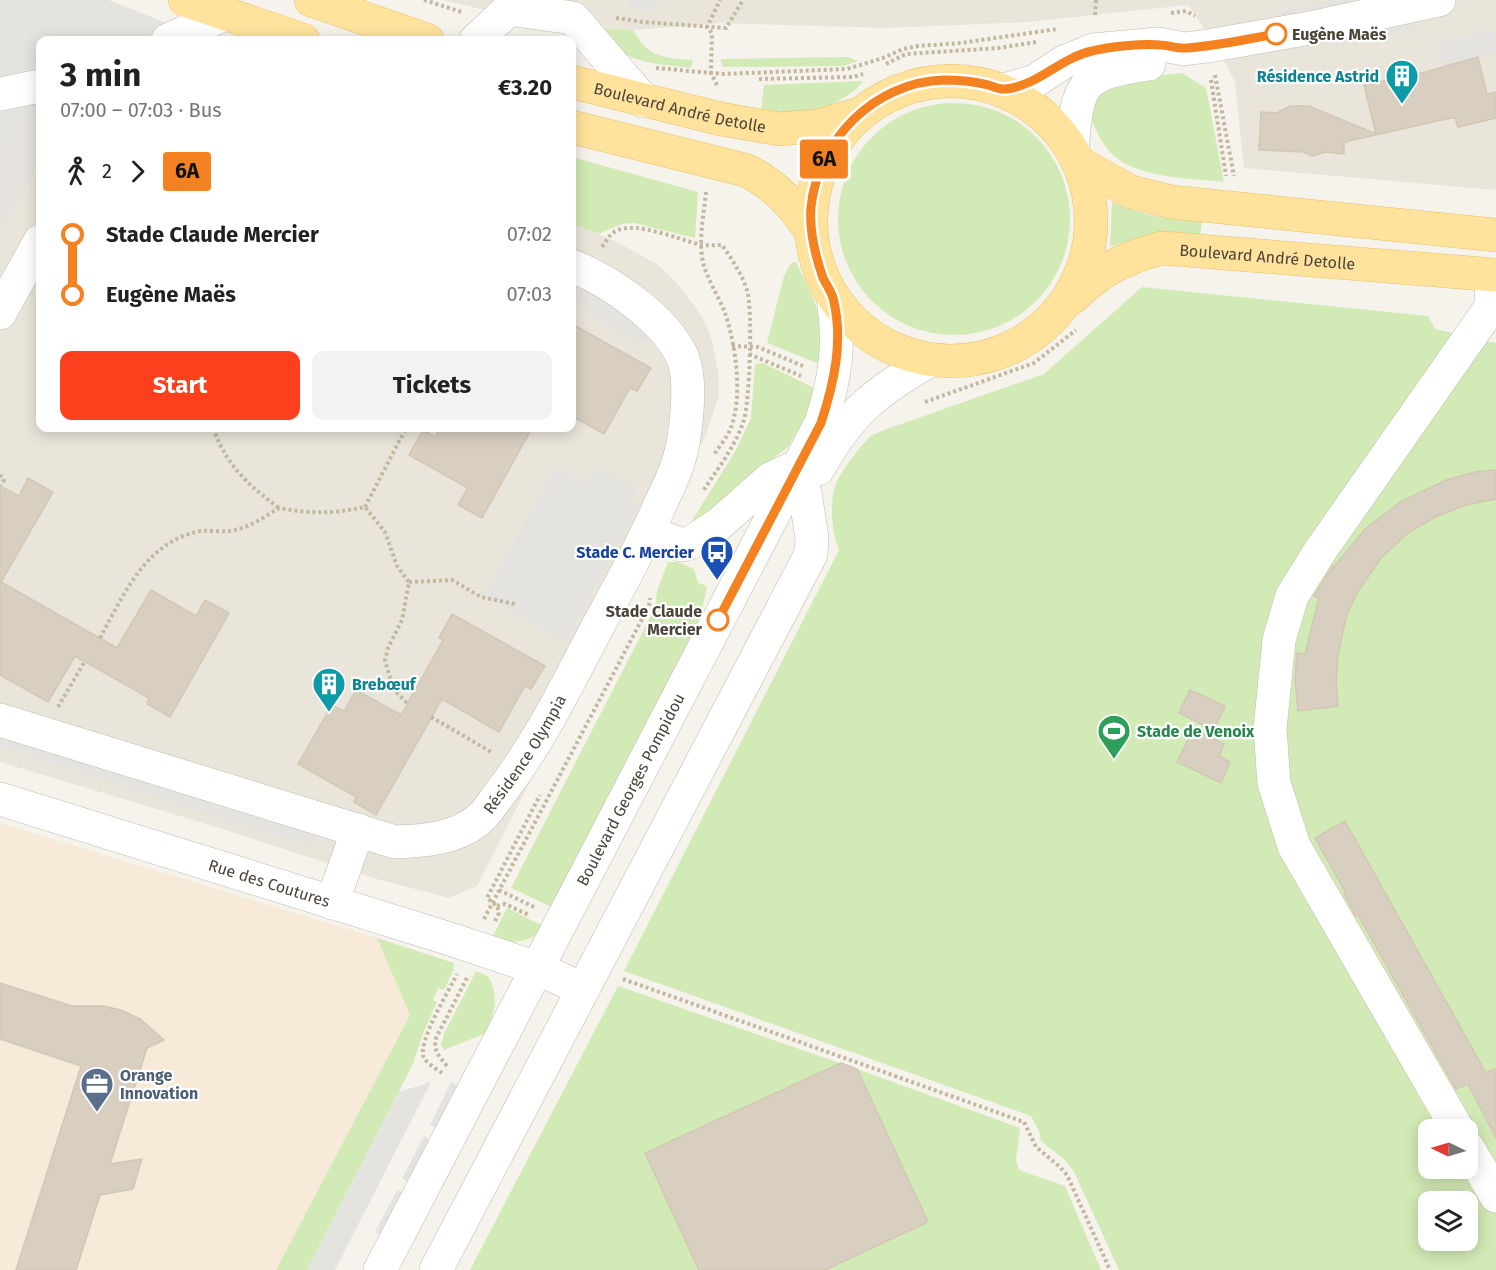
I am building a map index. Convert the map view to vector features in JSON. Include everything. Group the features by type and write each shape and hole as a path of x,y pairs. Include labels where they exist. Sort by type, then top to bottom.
{"main road":[{"path":"185,0 291,36"},
{"path":"311,0 415,36"},
{"path":"941,80 966,80 1004,90 1024,100 1059,130 1076,156 1088,193 1092,222 1089,247 1082,272 1070,296 1069,319 1038,332 999,353 974,359 932,360 893,348 862,331 847,316 832,297 816,259 811,231 811,208 822,162 843,129 859,114 889,94 918,84 941,80"},
{"name":"Boulevard André Detolle","path":"576,83 749,125 779,129 817,126 859,114"},
{"path":"576,128 745,170 778,190 795,208 811,231"},
{"path":"1076,156 1131,192 1172,202 1496,235"},
{"name":"Boulevard André Detolle","path":"1069,319 1094,277 1131,257 1162,248 1494,275"}],"street":[{"path":"1076,156 1076,109 1082,90 1094,78 1114,69 1155,63 1184,49 1310,28 1439,0"},
{"path":"480,36 509,9 573,18 644,101"},
{"path":"177,36 225,14"},
{"path":"1004,90 1035,81 1064,62 1093,50 1158,44 1184,49"},
{"path":"0,94 36,87"},
{"path":"0,313 36,248"},
{"name":"Résidence Olympia","path":"0,720 42,731 395,842 444,837 464,830 479,820 519,769 551,716 648,532 678,465 683,445 687,390 682,357 660,324 646,311 576,268"},
{"path":"1452,1119 1294,846 1274,783 1270,729 1279,640 1292,596 1320,551 1491,307 1494,275"},
{"name":"Boulevard Georges Pompidou","path":"401,1270 558,978 802,479 832,388 838,344 832,297"},
{"name":"Boulevard Georges Pompidou","path":"802,479 863,406 889,384 932,360"},
{"path":"436,1270 558,978 811,554 812,538 802,479 770,479 718,525 690,543 682,544 648,532"},
{"name":"Rue des Coutures","path":"0,799 332,903 558,978"},
{"path":"332,903 358,830"},
{"name":"Boulevard Georges Pompidou","path":"380,1270 558,978"},
{"path":"1478,1165 1496,1196"}],"path":[{"path":"707,27 720,0"},
{"path":"573,18 586,15 726,28 743,0"},
{"path":"1095,15 1096,0"},
{"path":"1163,14 1186,11 1201,18"},
{"path":"707,27 712,33 711,73"},
{"path":"606,55 649,67 711,73 847,69 918,46 961,43 1062,28"},
{"path":"886,64 906,54 999,48 1037,42"},
{"path":"1214,69 1234,176 1239,180"},
{"path":"759,79 853,77 863,74"},
{"path":"1210,80 1226,178"},
{"path":"916,405 1034,363 1069,319"},
{"path":"732,346 758,348 806,367"},
{"path":"749,354 810,380"},
{"path":"214,432 234,467 251,487 279,508 308,513 340,512 365,507"},
{"path":"365,507 404,432"},
{"path":"0,475 4,480 0,485"},
{"path":"365,507 385,532 397,566 409,582 402,620 388,648 385,661 394,690 407,703"},
{"path":"100,638 134,578 154,553 166,545 202,531 231,531 251,525 279,508"},
{"path":"409,582 452,580 481,597 515,604"},
{"path":"480,925 649,606 652,590"},
{"path":"42,731 85,661"},
{"path":"431,717 519,769"},
{"path":"499,890 541,910"},
{"path":"497,906 506,904 538,919"},
{"path":"442,1073 424,1060 422,1054 426,1035 459,971"},
{"path":"447,1066 437,1054 436,1038 469,974"},
{"path":"614,974 1023,1122 1036,1147 1067,1175 1110,1270"}],"shaded area":[{"path":"0,0 108,0 199,36 36,36 36,167 0,232"},
{"path":"0,0 108,0 198,36 36,36 36,108 25,120 0,162"},
{"path":"442,0 1496,0 1496,190 1244,168 1235,82 1216,45 1188,5 1028,22 886,28 720,23 633,30 561,24 512,16"},
{"path":"629,0 658,0 656,11 628,7"},
{"path":"1335,0 1355,0 1356,6 1274,23 1272,14"},
{"path":"1412,20 1414,29 1332,47 1330,38"},
{"path":"1493,30 1496,52 1442,67 1437,44"},
{"path":"36,167 36,432 576,432 576,225 617,242 658,265 676,282 697,309 706,324 713,345 719,377 719,396 705,437 477,886 449,898 377,879 203,823 0,762 0,232"},
{"path":"583,286 621,308 649,334 637,345 578,304"},
{"path":"599,467 637,489 627,507 638,506 564,644 559,638 485,595 555,468 588,486"},
{"path":"0,727 317,831 311,847 0,746"},
{"path":"0,823 377,938 410,1015 276,1270 0,1270"},
{"path":"431,1082 335,1270 307,1270 399,1092"},
{"path":"451,1082 459,1086 437,1128 430,1125"},
{"path":"424,1136 431,1140 410,1182 402,1179"},
{"path":"397,1190 404,1193 382,1236 375,1232"}],"green space":[{"path":"604,28 633,30 645,46 658,55 693,60 691,68 653,63 627,55 609,40"},
{"path":"848,57 858,61 843,66 723,67 720,59"},
{"path":"1182,73 1206,88 1224,182 1179,178 1133,167 1109,151 1089,114 1103,87 1120,80"},
{"path":"863,81 842,99 811,112 785,116 761,112 764,85"},
{"path":"943,103 965,103 988,108 1019,122 1044,145 1051,154 1065,185 1070,219 1068,242 1056,274 1044,293 1028,309 1019,316 988,330 965,335 943,335 920,330 889,316 864,293 857,284 843,253 838,230 838,208 843,185 857,154 880,129 889,122 920,108"},
{"path":"576,158 698,192 695,238 634,223 622,224 598,234 576,225"},
{"path":"1112,202 1145,214 1202,222 1200,236 1177,233 1154,235 1110,247"},
{"path":"796,262 813,297 822,325 827,367 767,343 784,276 791,263"},
{"name":"Stade de Venoix","path":"1142,287 1428,316 1435,329 1496,343 1496,1270 1119,1270 1074,1172 1066,1161 1041,1141 1039,1131 1031,1116 624,971 839,550 833,529 832,513 836,484 861,447 871,436 1044,374"},
{"path":"763,363 814,388 809,411 788,447 688,527 736,450 751,418 755,364"},
{"path":"668,562 678,562 694,569 698,583 707,586 702,611 678,677 556,909 511,888 655,608 657,591"},
{"path":"507,908 545,927 533,936 520,941 492,938"},
{"path":"377,938 454,963 453,971 444,990 438,988 433,1000 437,1002 412,1066 307,1270 276,1270 410,1015"},
{"path":"476,971 489,977 494,992 494,1011 486,1033 444,1050 441,1045 444,1034"},
{"path":"618,986 1020,1128 1016,1160 1019,1170 1065,1186 1101,1270 470,1270"}],"building":[{"path":"1478,57 1487,94 1496,92 1496,118 1458,127 1455,118 1451,118 1344,142 1344,154 1325,152 1313,156 1303,152 1259,150 1261,112 1277,113 1290,106 1309,106 1376,134 1364,85 1422,73"},
{"path":"576,326 651,368 637,391 630,388 604,434 576,418"},
{"path":"422,432 435,437 438,432 530,432 482,518 458,505 468,488 409,455"},
{"path":"1496,470 1496,499 1466,505 1435,517 1408,533 1381,558 1357,593 1347,614 1338,654 1336,681 1338,706 1298,711 1295,680 1297,653 1305,654 1319,598 1314,596 1333,566 1365,529 1399,503 1446,480 1475,472"},
{"path":"28,478 53,492 1,582 117,648 151,590 196,616 205,600 229,613 170,717 147,704 149,698 75,656 48,702 0,675 0,486 19,496"},
{"path":"452,614 545,666 531,689 525,686 499,732 442,699 376,815 354,802 356,797 298,764 332,705 344,711 356,690 401,715 443,640 439,638"},
{"path":"1190,690 1225,706 1214,730 1179,713"},
{"path":"1193,729 1224,744 1219,756 1230,762 1221,783 1177,762"},
{"path":"1345,821 1486,1073 1496,1068 1496,1138 1468,1084 1456,1089 1358,915 1356,916 1344,894 1346,893 1315,838"},
{"name":"Orange Innovation","path":"0,983 72,1006 103,1006 121,1010 140,1019 164,1040 147,1048 110,1164 142,1159 133,1189 100,1195 76,1270 16,1270 81,1066 0,1039"},
{"path":"841,1063 857,1069 928,1222 825,1270 699,1270 645,1153"}],"bus line":[{"name":"6A","path":"718,620 821,423 832,388 838,344 836,318 832,297 816,259 811,231 811,208 822,162 843,129 859,114 889,94 918,84 941,80 966,80 1004,90 1035,81 1064,62 1093,50 1158,44 1184,49 1276,34"}],"place":[{"name":"Eugène Maës","path":"1276,34"},
{"name":"Résidence Astrid","path":"1402,105"},
{"name":"Stade C. Mercier","path":"717,581"},
{"name":"Stade Claude Mercier","path":"718,620"},
{"name":"Brebœuf","path":"329,713"},
{"name":"Stade de Venoix","path":"1114,760"},
{"name":"Orange Innovation","path":"97,1113"}]}
